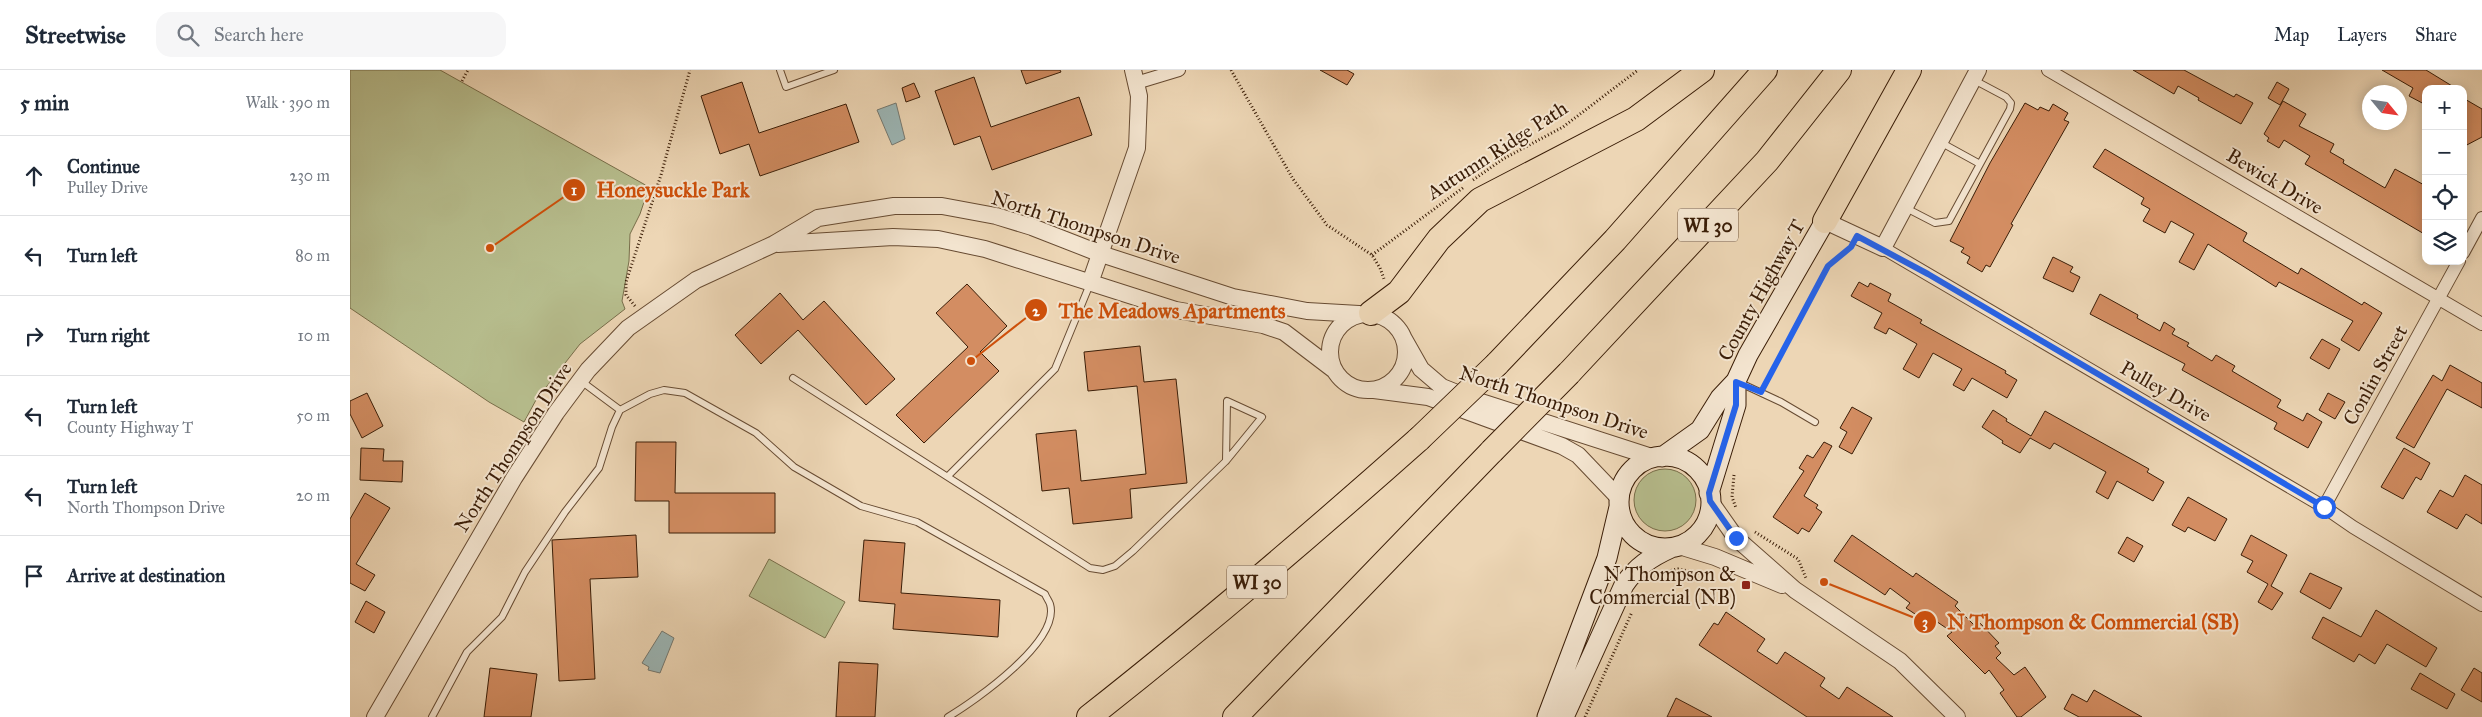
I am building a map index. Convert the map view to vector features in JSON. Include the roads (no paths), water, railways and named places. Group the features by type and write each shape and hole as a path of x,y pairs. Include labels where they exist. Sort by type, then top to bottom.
{"highway":[{"path":"1365,314 1399,292 1439,239 1480,200 1636,119 1702,70"},
{"name":"WI 30","path":"1089,717 1178,647 1267,573 1419,439 1497,364 1616,240 1765,70"},
{"name":"WI 30","path":"1235,717 1569,373 1767,162 1839,70"},
{"path":"1825,221 1909,70"}],"main road":[{"name":"County Highway T","path":"1659,457 1700,430 1720,398 1736,382 1748,356 1825,221"},
{"name":"County Highway T","path":"1710,497 1736,405 1736,382"},
{"path":"1547,717 1607,558 1622,485 1630,473 1641,463 1659,457 1683,460 1693,466 1703,478 1710,497 1708,518 1699,532 1657,554 1633,572 1617,597 1564,717"},
{"path":"1619,502 1628,530 1640,541 1655,547 1675,546"}],"street":[{"path":"1090,283 1137,148 1139,96 1134,76 1178,70"},
{"name":"Bewick Drive","path":"2048,70 2482,324"},
{"path":"1882,248 1975,75"},
{"name":"North Thompson Drive","path":"375,717 514,478 580,380 612,344 644,316 696,280 774,244 818,218 894,206 942,206 1005,219 1101,254 1233,297 1307,311 1365,314"},
{"path":"2467,246 2482,218"},
{"name":"Pulley Drive","path":"1825,221 1882,248 2324,507 2352,527 2482,605"},
{"name":"North Thompson Drive","path":"774,244 893,237 938,239 985,249 1176,310 1263,326 1284,332 1334,370"},
{"name":"Conlin Street","path":"2324,507 2456,265"},
{"path":"1365,314 1391,321 1404,339 1406,352 1404,366 1397,377 1386,385 1374,390 1362,390 1341,380 1334,370 1330,359 1329,347 1332,336 1339,326 1365,314"},
{"name":"North Thompson Drive","path":"1404,339 1421,369 1442,387 1472,399 1659,457"},
{"name":"North Thompson Drive","path":"1374,390 1428,397 1562,446 1578,455 1619,502"},
{"path":"1710,497 1736,538 1795,590"},
{"path":"1675,546 1715,557 1795,590 1900,661 1956,717"}],"lane":[{"path":"780,70 786,87 834,70"},
{"path":"1904,207 1935,223 1949,221 2010,109 2010,103 2006,97 1975,75"},
{"path":"1939,142 1980,164"},
{"path":"948,476 1055,370 1090,283"},
{"path":"793,378 1090,568 1103,570 1115,566 1133,551 1226,461 1262,418 1227,401 1226,461"},
{"path":"580,380 620,410"},
{"path":"1736,382 1781,402 1815,422"},
{"path":"432,717 467,652 502,617 525,572 565,512 599,468 612,427 620,410 650,394 664,390 685,393 756,433 794,467 861,506 917,522 1045,594 1051,605 1049,622 1042,636 1022,661 966,706 948,717"}],"water":[{"path":"896,103 905,139 892,145 877,110"},
{"path":"662,631 674,638 660,673 648,670 649,667 642,663"}],"place":[{"name":"Honeysuckle Park","path":"490,248"},
{"name":"The Meadows Apartments","path":"971,361"},
{"name":"N Thompson & Commercial (SB)","path":"1824,582"},
{"name":"N Thompson & Commercial (NB)","path":"1746,585"}]}
